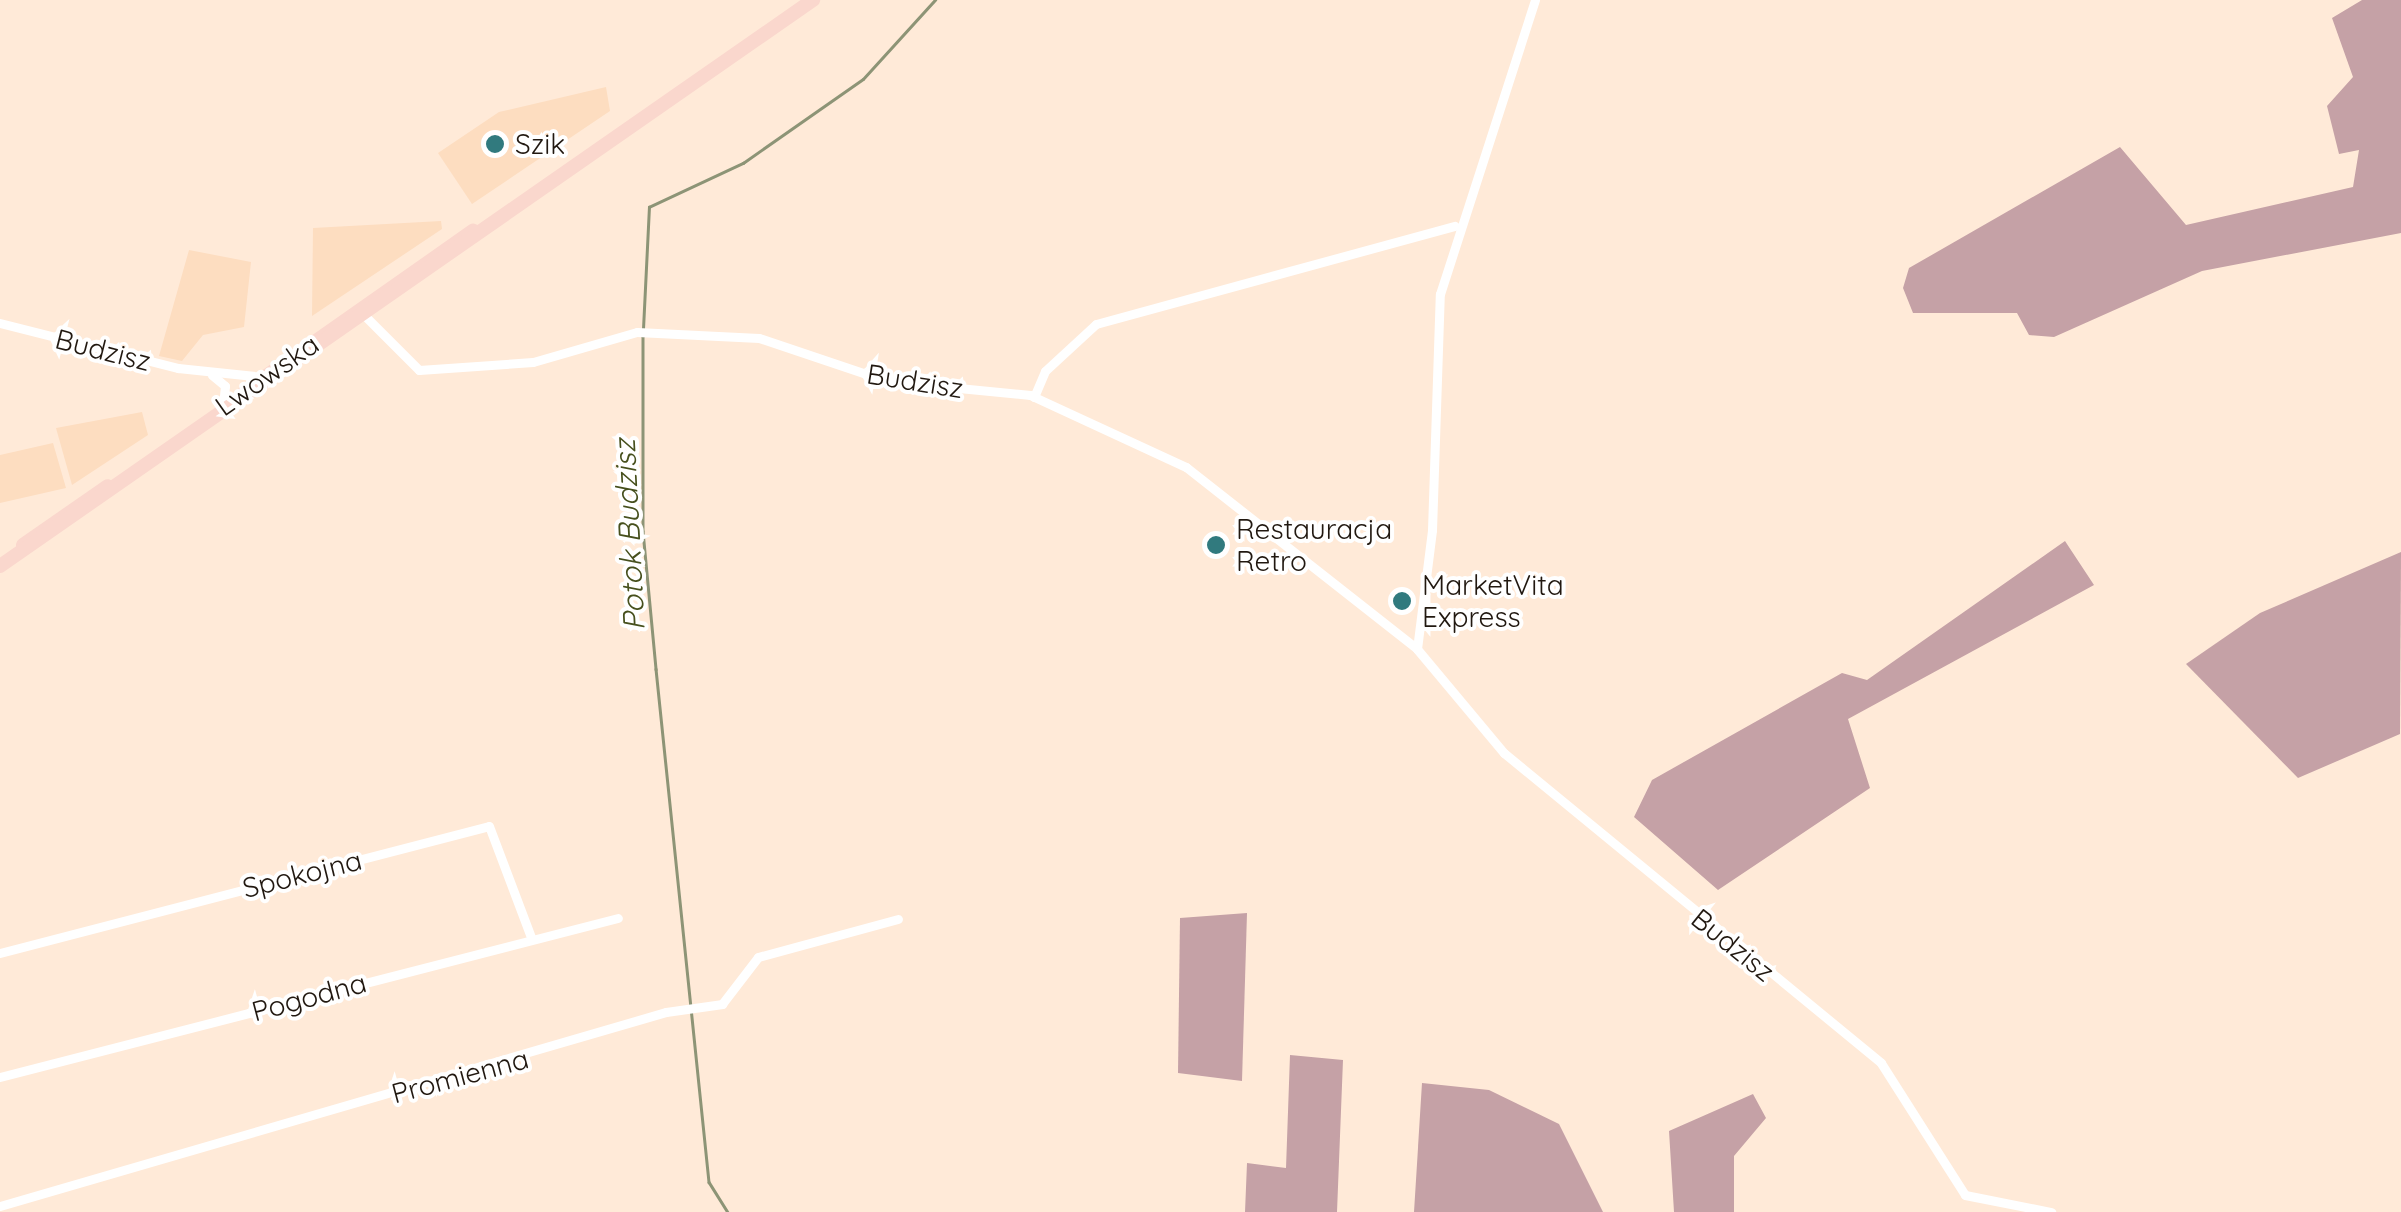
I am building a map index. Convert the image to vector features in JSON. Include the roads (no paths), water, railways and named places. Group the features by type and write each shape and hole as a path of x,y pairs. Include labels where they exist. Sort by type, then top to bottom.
{"main road":[{"name":"Lwowska","path":"3,564 813,0"},
{"name":"Lwowska","path":"3,564 266,376 363,314"}],"street":[{"path":"1418,649 1432,530 1438,318 1455,226 1497,129 1535,0"},
{"path":"1034,397 1044,371 1096,324 1455,226"},
{"name":"Budzisz","path":"363,314 403,364 430,370 533,362 642,331 759,338 887,381 1034,397 1203,478 1418,649 1504,752 1881,1063 1965,1195 2051,1212"},
{"name":"Budzisz","path":"0,323 210,373 266,376"},
{"path":"210,373 225,386 223,406"},
{"name":"Spokojna","path":"0,954 489,826 531,937"},
{"name":"Pogodna","path":"0,1077 531,937 618,918"},
{"name":"Promienna","path":"0,1206 692,1008 722,1004 748,964 770,951 898,919"}],"waterway":[{"name":"Potok Budzisz","path":"643,329 649,207 743,163 863,79 935,0"},
{"name":"Potok Budzisz","path":"643,337 643,531 656,669 709,1182 728,1212"}],"place":[{"name":"Szik","path":"495,144"},
{"name":"Restauracja Retro","path":"1216,545"},
{"name":"MarketVita Express","path":"1402,601"}]}
